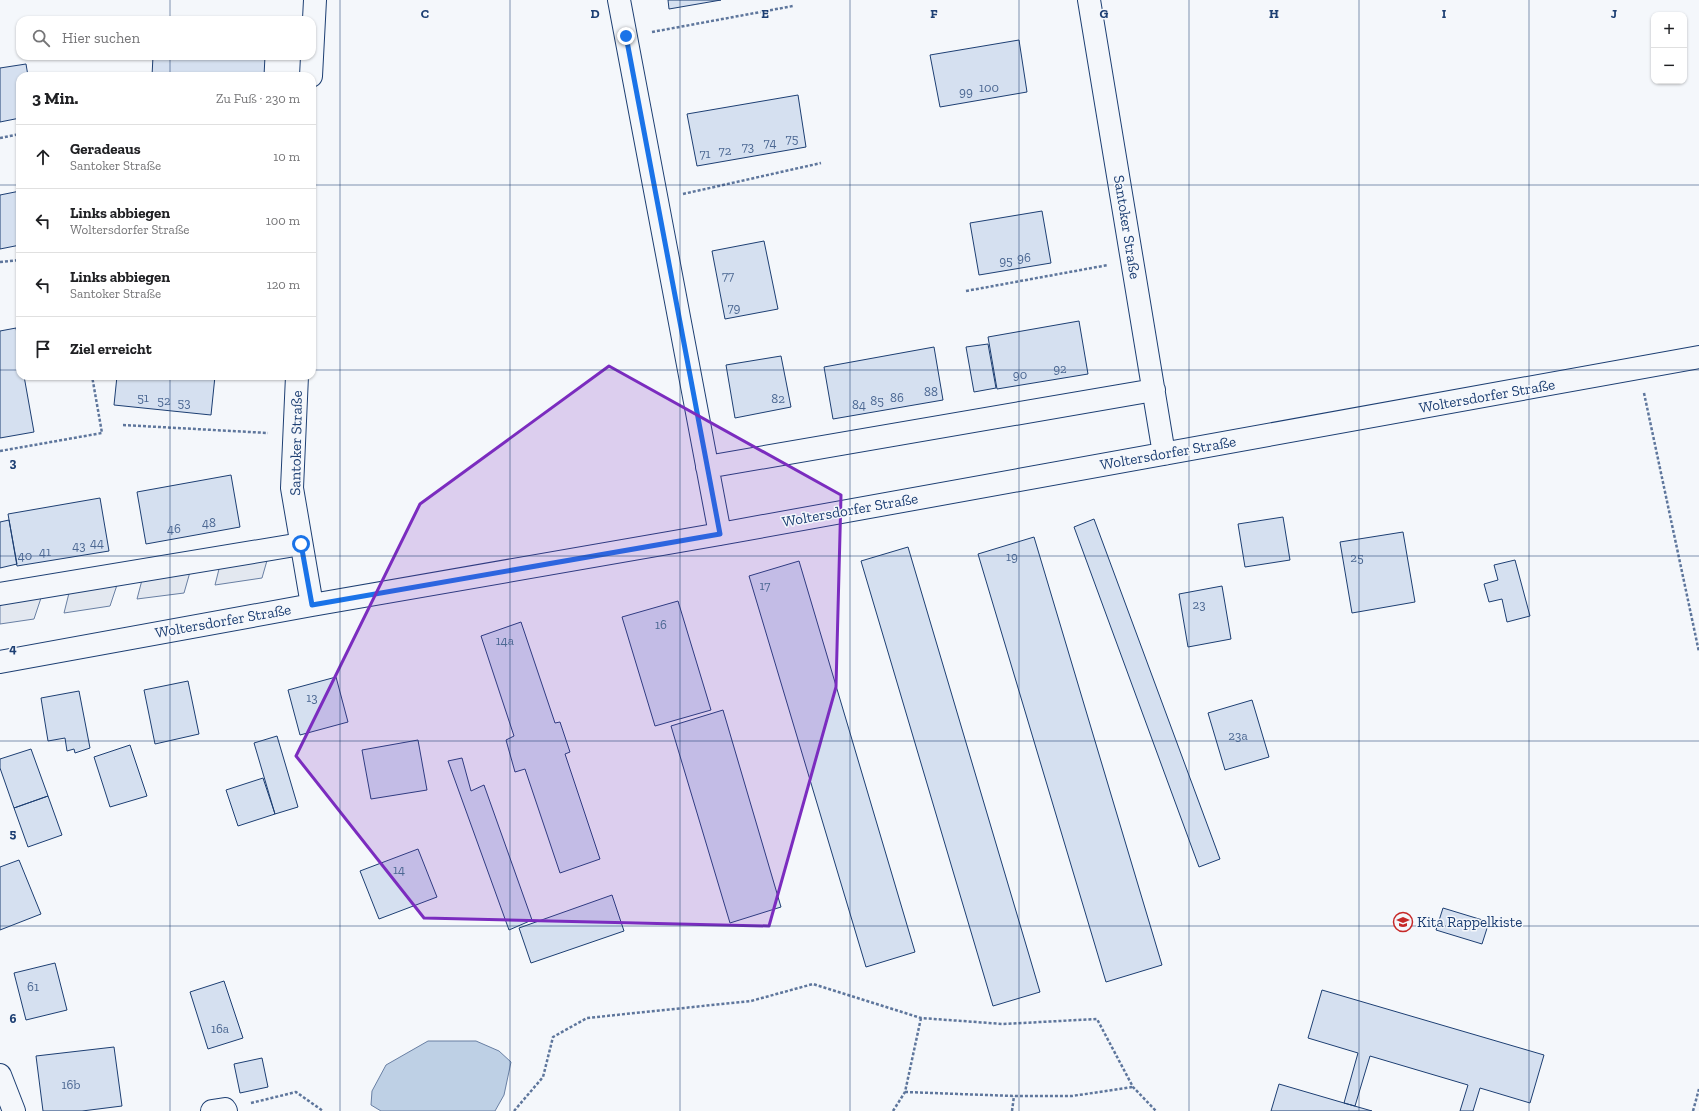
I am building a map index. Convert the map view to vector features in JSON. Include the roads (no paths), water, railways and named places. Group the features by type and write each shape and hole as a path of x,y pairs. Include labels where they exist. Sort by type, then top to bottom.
{"street":[{"path":"314,16 315,0"},
{"path":"619,0 720,534"},
{"name":"Santoker Straße","path":"1089,0 1164,454"},
{"path":"312,72 313,60"},
{"name":"Woltersdorfer Straße","path":"0,662 312,605 720,534 1699,357"},
{"name":"Santoker Straße","path":"297,380 292,488 312,605"},
{"path":"707,467 1154,390"},
{"path":"0,594 301,544"},
{"path":"0,1076 14,1111"}],"water":[{"path":"428,1041 476,1041 499,1051 511,1062 504,1095 495,1111 381,1111 371,1105 372,1091 386,1065"}],"place":[{"name":"Kita Rappelkiste","path":"1403,922"}]}
